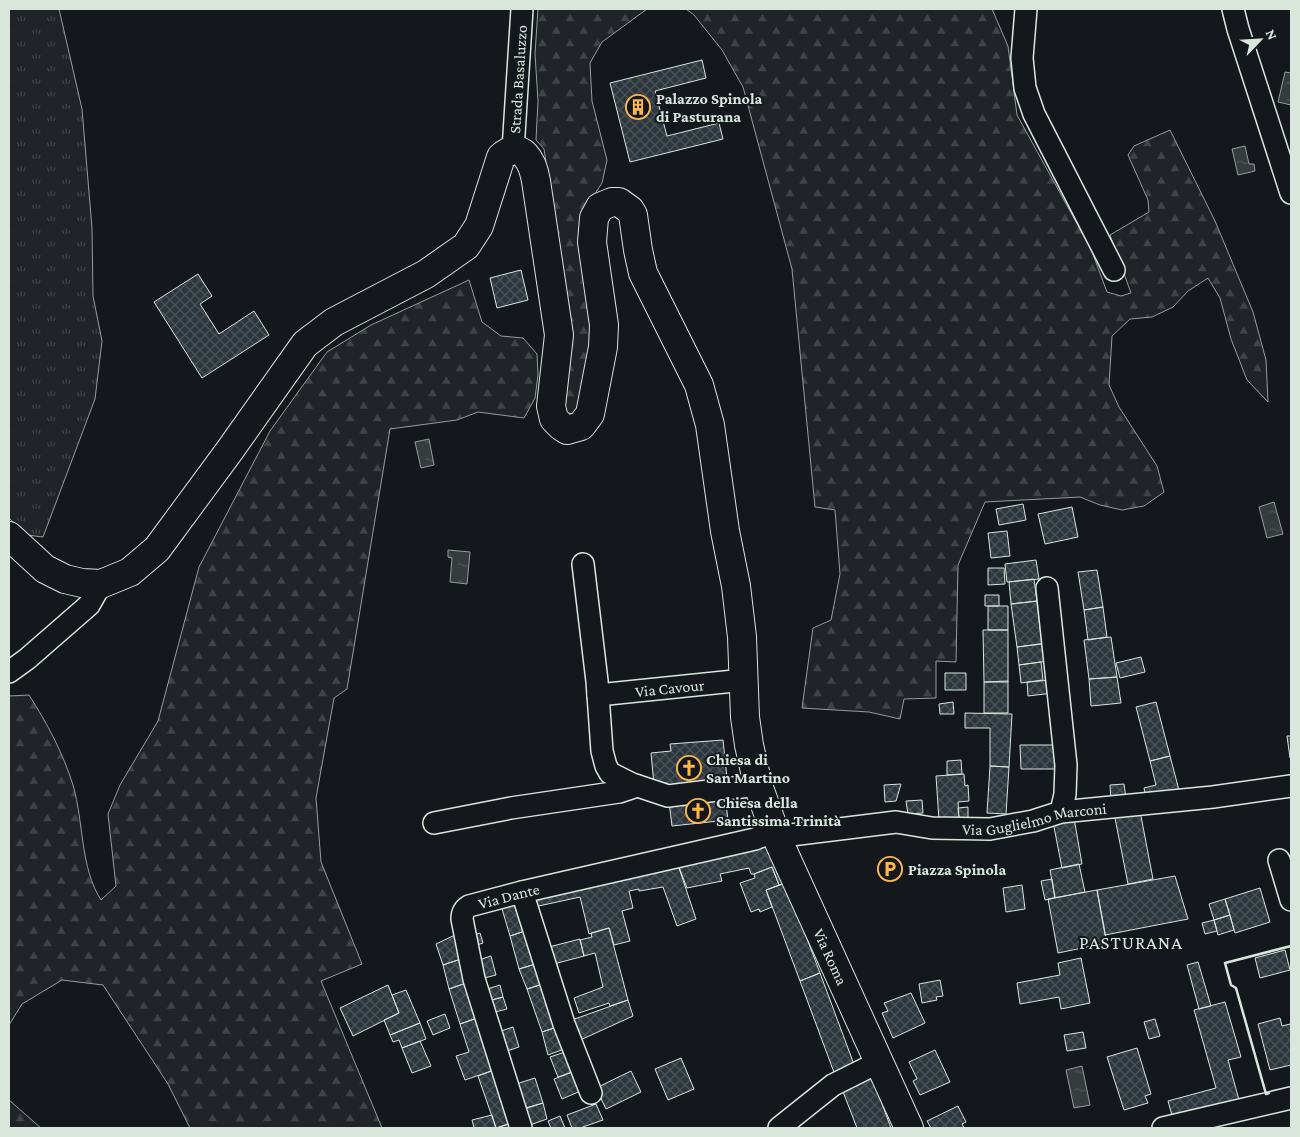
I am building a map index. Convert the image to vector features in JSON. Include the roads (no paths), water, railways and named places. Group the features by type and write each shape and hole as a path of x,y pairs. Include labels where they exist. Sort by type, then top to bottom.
{"main road":[{"path":"9,536 45,569 65,579 102,584 130,572 157,549 306,344 334,322 426,274 466,246 479,226 501,157 506,152 513,150"},
{"name":"Via Roma","path":"513,150 523,153 530,159 534,169 559,335 550,406 554,419 567,430 581,426 590,414 603,347 604,325 592,242 594,218 600,207 612,202 625,205 633,216 644,274 699,385 710,425 725,531 736,586 742,637 745,717 749,746 758,785 776,835 909,1128"}],"street":[{"name":"Strada Basaluzzo","path":"513,150 522,9"},
{"path":"1026,9 1022,58 1025,88 1034,114 1114,270"},
{"path":"1233,9 1291,193"},
{"path":"583,564 598,694 602,751 610,774 637,786 668,796 758,785"},
{"path":"9,672 27,659 89,605 102,584"},
{"path":"1047,588 1066,765 1065,794 1061,812"},
{"name":"Via Cavour","path":"598,694 744,680"},
{"path":"434,823 511,808 619,792 637,786"},
{"name":"Via Guglielmo Marconi","path":"776,835 791,835 896,822 932,828 990,828 1033,821 1061,812 1148,804 1291,786"},
{"name":"Via Dante","path":"521,1128 474,979 462,919 463,911 469,906 522,892 776,835"},
{"path":"1279,860 1291,900"},
{"path":"522,892 564,1024 591,1093"},
{"path":"779,1128 832,1086 879,1062"},
{"path":"1164,1128 1291,1098"}],"water":[{"path":"1285,72 1291,73 1291,105 1278,102"},
{"path":"1245,146 1249,164 1254,164 1255,171 1238,175 1232,149"},
{"path":"429,439 434,465 421,468 415,442"},
{"path":"1274,502 1283,534 1267,538 1259,507"},
{"path":"448,550 470,552 467,584 450,582 452,558 448,557"},
{"path":"1082,1066 1090,1105 1074,1108 1066,1070"}],"place":[{"name":"Palazzo Spinola di Pasturana","path":"638,107"},
{"name":"Chiesa di San Martino","path":"689,768"},
{"name":"Chiesa della Santissima Trinità","path":"698,811"},
{"name":"Piazza Spinola","path":"890,869"}],"district":[{"name":"PASTURANA","path":"1131,942"}]}
